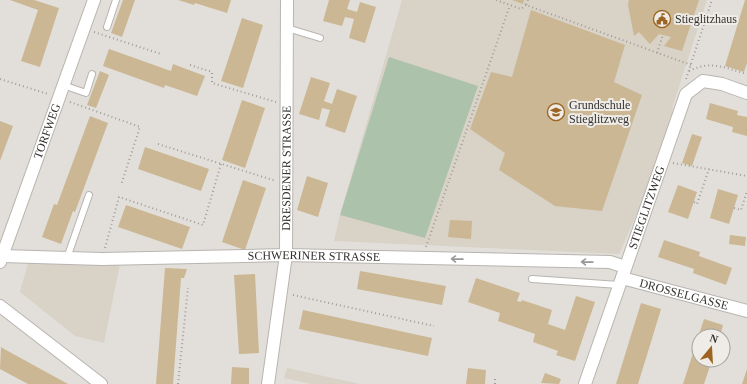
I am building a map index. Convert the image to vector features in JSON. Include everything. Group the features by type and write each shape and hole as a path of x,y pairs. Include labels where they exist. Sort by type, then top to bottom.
{"street":[{"name":"TORFWEG","path":"1,259 94,0"},
{"name":"DRESDENER STRASSE","path":"268,384 286,255 287,0"},
{"path":"686,94 703,81 722,84 747,93"},
{"name":"STIEGLITZWEG","path":"585,384 686,94"},
{"name":"SCHWERINER STRASSE","path":"1,259 102,259 286,255 610,262 622,276"},
{"name":"DROSSELGASSE","path":"622,276 747,311"},
{"path":"0,306 101,384"}],"lane":[{"path":"107,27 116,0"},
{"path":"287,28 320,38"},
{"path":"63,85 86,93 92,74"},
{"path":"67,258 89,195"},
{"path":"532,278 622,276"}],"path":[{"path":"496,0 521,9 526,5 528,0"},
{"path":"686,94 685,82 688,71 712,0"},
{"path":"423,258 510,5"},
{"path":"526,5 691,65"},
{"path":"83,29 161,54"},
{"path":"657,53 663,35"},
{"path":"190,65 212,72 212,84 287,105"},
{"path":"688,71 707,65 717,66 747,74"},
{"path":"0,79 140,127 121,186"},
{"path":"158,144 287,184"},
{"path":"662,162 747,176"},
{"path":"102,259 119,197 203,225 220,164"},
{"path":"694,202 697,204 709,169"},
{"path":"734,208 741,210 747,191"},
{"path":"178,384 188,288"},
{"path":"281,293 434,326"},
{"path":"494,384 495,376"}],"shaded area":[{"path":"402,0 707,0 673,105 670,139 619,254 334,241 340,215"},
{"path":"28,263 120,264 104,343 75,336 20,292"},
{"path":"287,368 360,384 311,384 284,378"}],"green space":[{"path":"389,57 478,86 425,238 340,215"}],"building":[{"path":"10,0 34,0 59,8 40,67 21,61 38,10"},
{"path":"123,0 135,0 122,37 111,33"},
{"path":"178,0 231,0 227,13 195,3 194,5"},
{"path":"329,0 350,0 347,9 357,12 360,2 376,7 365,43 349,38 354,19 345,17 342,26 323,21"},
{"path":"512,0 524,0 523,4"},
{"name":"Stieglitzhaus","path":"629,0 699,0 682,51 664,46 671,37 659,34 650,44 639,32 634,36 628,5"},
{"path":"745,0 747,0 747,63 744,72 725,66"},
{"name":"Grundschule Stieglitzweg","path":"531,10 625,45 614,82 642,95 602,211 555,206 499,170 505,153 470,129 491,72 512,77"},
{"path":"242,18 263,25 243,88 221,81"},
{"path":"109,49 171,71 173,64 205,76 197,96 165,85 164,88 103,66"},
{"path":"100,71 109,75 96,108 87,105"},
{"path":"311,77 330,83 324,101 332,104 337,89 357,96 345,133 325,126 330,110 322,108 319,120 299,114"},
{"path":"242,100 265,108 245,168 222,160"},
{"path":"710,103 738,111 737,115 747,117 747,136 732,132 733,127 706,119"},
{"path":"90,116 108,123 75,212 73,211 61,244 42,237 54,204 57,205"},
{"path":"0,121 13,126 0,161"},
{"path":"692,134 702,137 692,166 682,163"},
{"path":"145,147 209,169 201,191 138,169"},
{"path":"307,176 328,183 318,217 297,210"},
{"path":"243,180 266,188 245,250 222,242"},
{"path":"678,185 697,192 688,219 668,212"},
{"path":"718,189 738,195 729,224 710,218"},
{"path":"126,205 190,227 182,249 118,227"},
{"path":"450,220 472,221 471,239 448,237"},
{"path":"730,235 746,237 745,246 729,244"},
{"path":"664,240 700,252 699,256 732,268 726,285 693,273 694,269 658,257"},
{"path":"165,268 187,269 184,278 181,278 173,384 156,384"},
{"path":"360,271 446,286 442,305 357,289"},
{"path":"255,274 259,353 239,354 234,275"},
{"path":"476,278 520,293 517,301 521,302 522,300 552,310 548,324 565,330 576,296 595,302 575,361 556,355 558,351 533,342 535,334 498,321 500,313 468,302"},
{"path":"641,303 661,309 651,342 638,384 616,384"},
{"path":"303,310 432,338 428,356 299,329"},
{"path":"704,319 723,325 722,328 701,328"},
{"path":"1,347 68,384 28,384 0,369"},
{"path":"691,359 691,368 709,368 704,384 683,384"},
{"path":"232,367 249,368 249,384 231,384"},
{"path":"468,368 486,370 485,384 466,384"},
{"path":"747,369 747,384 742,384"},
{"path":"545,373 561,379 559,384 541,383"}],"place":[{"name":"Stieglitzhaus","path":"662,19"},
{"name":"Grundschule Stieglitzweg","path":"556,112"}]}
